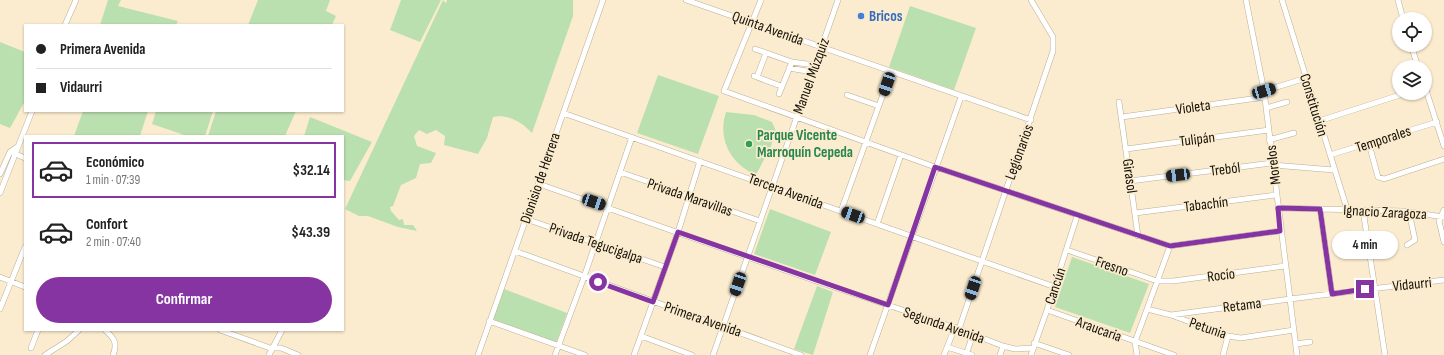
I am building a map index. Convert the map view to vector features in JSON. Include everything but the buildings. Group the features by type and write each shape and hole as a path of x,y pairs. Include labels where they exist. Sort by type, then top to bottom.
{"street":[{"path":"65,24 76,0"},
{"name":"Dionisio de Herrera","path":"478,355 602,0"},
{"name":"Quinta Avenida","path":"686,0 752,22 961,97 1031,120"},
{"path":"760,0 724,91 797,116 935,167 1170,246 1280,231"},
{"name":"Manuel Múzquiz","path":"713,355 838,0"},
{"name":"Legionarios","path":"944,355 957,328 982,260 1031,120 1053,51 1053,37 1031,0"},
{"name":"Morelos","path":"1246,0 1265,97 1280,231 1297,355"},
{"name":"Constitución","path":"1282,0 1347,210"},
{"path":"1398,0 1401,12"},
{"path":"755,49 792,62 815,65"},
{"path":"766,53 756,77 781,86"},
{"path":"779,94 792,62"},
{"path":"789,68 812,72"},
{"path":"841,211 891,72"},
{"path":"1264,91 1306,78"},
{"path":"847,95 879,106"},
{"path":"870,355 935,167 961,97"},
{"name":"Violeta","path":"1122,117 1265,97"},
{"path":"1319,121 1392,98"},
{"path":"1429,100 1444,146"},
{"name":"Girasol","path":"1119,102 1138,236"},
{"path":"1266,108 1287,102"},
{"path":"0,193 32,112"},
{"name":"Tercera Avenida","path":"562,113 1055,287"},
{"name":"Temporales","path":"1330,155 1437,122"},
{"name":"Tulipán","path":"1126,149 1269,130"},
{"path":"1270,140 1294,133"},
{"path":"555,355 584,277 632,137"},
{"path":"1369,144 1378,177 1384,179 1444,159"},
{"path":"0,174 10,152 17,147"},
{"path":"10,152 24,158"},
{"path":"877,224 901,155"},
{"path":"634,355 678,232 700,161"},
{"path":"1272,164 1334,170"},
{"name":"Treból","path":"1130,181 1272,164"},
{"name":"Privada Maravillas","path":"620,172 760,222"},
{"name":"Segunda Avenida","path":"539,184 957,328 1003,346 1015,349 1033,345 1069,355"},
{"name":"Tabachín","path":"1135,214 1276,195"},
{"name":"Ignacio Zaragoza","path":"1278,208 1409,212 1442,217"},
{"path":"1320,209 1332,294"},
{"path":"1363,210 1385,355"},
{"path":"1444,210 1439,226 1444,242"},
{"path":"1407,245 1415,240 1409,212"},
{"name":"Cancún","path":"1030,355 1055,287 1077,216"},
{"name":"Privada Tegucigalpa","path":"526,219 665,266"},
{"path":"1137,355 1135,342 1170,246"},
{"path":"0,309 24,249"},
{"name":"Fresno","path":"1067,250 1157,281"},
{"name":"Primera Avenida","path":"515,251 723,326 792,354 801,355"},
{"name":"Rocío","path":"1157,281 1173,281 1285,266"},
{"path":"0,277 24,287"},
{"name":"Vidaurri","path":"1290,299 1444,280"},
{"name":"Retama","path":"1171,315 1290,299"},
{"name":"Petunia","path":"1148,309 1171,315 1228,336 1241,338 1294,330"},
{"name":"Araucaria","path":"1047,310 1174,355"},
{"path":"489,321 585,355"},
{"path":"31,348 38,331"},
{"path":"44,355 67,341 78,331"},
{"path":"106,331 114,338 116,348 113,355"},
{"path":"223,331 272,349 281,348 298,355"},
{"path":"238,337 240,331"},
{"path":"269,355 281,331"},
{"path":"947,347 968,354 973,334"},
{"path":"641,336 692,355"},
{"path":"1223,355 1228,336"},
{"path":"1296,344 1310,342"},
{"path":"1000,355 1003,346"}],"green space":[{"path":"108,0 121,0 118,6 178,21 176,24 100,24"},
{"path":"258,0 330,0 326,11 336,16 332,24 248,24"},
{"path":"401,0 441,0 420,42 390,30"},
{"path":"443,0 446,3 447,0 573,0 573,16 532,133 519,122 499,116 493,117 487,138 478,154 444,145 445,136 436,130 427,134 419,130 414,136 417,146 436,153 431,163 420,164 416,178 401,185 393,206 390,207 391,211 399,220 403,219 404,225 413,225 417,231 398,227 368,216 359,216 345,209"},
{"path":"910,6 976,28 954,90 889,67"},
{"path":"0,42 24,52 24,103 10,128 0,124"},
{"path":"658,75 719,96 698,154 637,133"},
{"path":"83,112 148,112 140,135 74,135"},
{"path":"156,112 213,112 205,135 184,135 152,124"},
{"path":"216,112 296,112 285,135 208,135"},
{"name":"Parque Vicente Marroquín Cepeda","path":"726,112 754,115 772,122 776,131 771,146 756,175 740,164 728,150 723,132"},
{"path":"310,117 372,142 350,181 344,180 344,135 304,135"},
{"path":"770,209 831,232 815,275 754,254"},
{"path":"1072,257 1149,284 1130,333 1055,307"},
{"path":"817,286 833,292 813,355 794,349"},
{"path":"504,289 567,313 556,343 492,319"}],"place":[{"name":"Bricos","path":"861,16"},
{"name":"Parque Vicente Marroquín Cepeda","path":"749,144"}],"route":[{"path":"598,282 653,302 678,232 888,305 935,167 1170,246 1280,231 1278,208 1320,209 1332,294 1365,289"}]}
